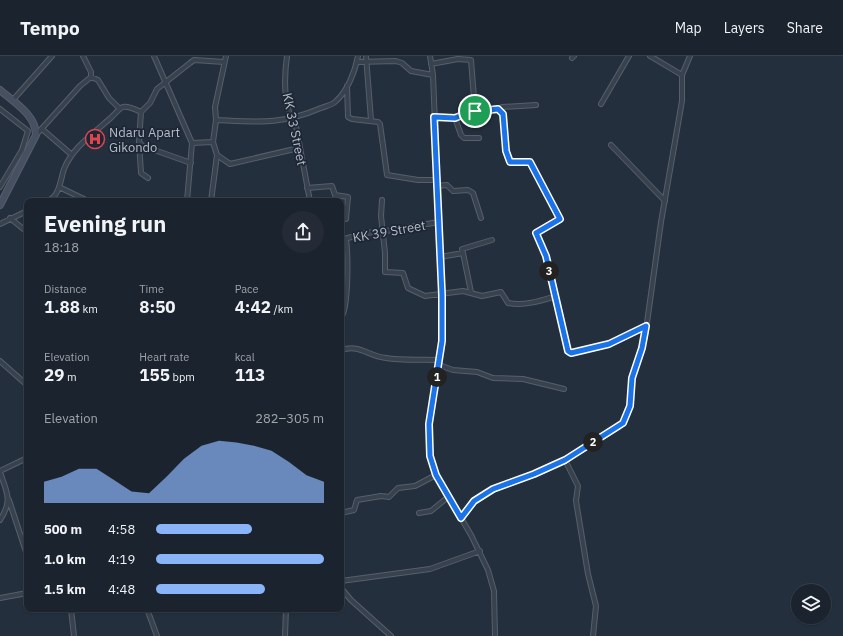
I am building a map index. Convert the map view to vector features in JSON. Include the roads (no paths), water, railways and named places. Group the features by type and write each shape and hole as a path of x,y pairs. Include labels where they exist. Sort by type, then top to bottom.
{"main road":[{"path":"0,90 33,122 36,128 36,135 0,205"}],"street":[{"path":"12,101 52,56"},
{"path":"83,56 91,72 91,77"},
{"path":"154,56 192,142 187,198"},
{"path":"211,198 217,155 213,142 216,120 215,107 226,56"},
{"name":"KK 33 Street","path":"287,56 286,90 291,120 296,126 309,198"},
{"path":"216,120 269,122 291,120 333,104 340,97 347,86 358,56"},
{"path":"430,56 433,75 436,186 442,295 442,341 429,424 430,456 436,475 480,551 488,570 494,591 495,636"},
{"path":"601,104 629,56"},
{"path":"650,56 682,75"},
{"path":"461,518 474,501 493,489 534,474 565,460 619,427 626,418 630,406 632,378 642,348 646,326 682,101 682,75 690,56"},
{"path":"357,62 367,58 396,61 402,63 411,71 433,75"},
{"path":"367,58 371,120"},
{"path":"431,64 458,59 471,60 475,111"},
{"path":"148,178 141,173 139,142 141,112 150,103 157,89 194,60 224,62"},
{"path":"91,77 98,80 109,98 119,108"},
{"path":"36,135 80,86 91,77"},
{"path":"347,86 348,117 352,119 371,120 380,124 388,176 418,180 436,180"},
{"path":"434,117 455,118 475,111 501,110 502,107 536,105"},
{"path":"51,198 56,194 64,168 72,154 88,136 108,121 119,108 126,106 141,112"},
{"path":"0,109 28,132 22,150 0,187"},
{"path":"501,110 503,114 506,151 510,162 530,162 560,219 536,233 546,256 569,353 609,344 646,326"},
{"path":"455,118 461,135 464,138 479,138"},
{"path":"42,129 72,154"},
{"path":"139,142 143,146 191,163"},
{"path":"192,142 213,142"},
{"path":"611,145 665,201"},
{"path":"217,155 230,164 299,148"},
{"path":"307,188 328,185 332,186 335,195 348,197 347,215 346,218 344,218"},
{"path":"436,186 447,185 453,190 470,191 473,193 481,218"},
{"path":"59,187 82,198"},
{"path":"382,200 381,216 385,272 403,273 408,288 422,295 442,295 455,292 471,292 482,296 501,292 508,303 512,304 532,303 556,296"},
{"path":"0,224 24,212"},
{"path":"10,218 24,230"},
{"name":"KK 39 Street","path":"346,239 365,232 395,230 438,222"},
{"path":"344,308 348,267 346,239"},
{"path":"471,292 462,249 492,240"},
{"path":"440,258 463,253"},
{"path":"344,349 353,347 384,358 439,360"},
{"path":"0,361 24,382"},
{"path":"439,365 453,370 477,372 493,378 523,379 564,389"},
{"path":"24,460 0,472 24,546"},
{"path":"565,460 578,486 576,500 588,574 596,606 593,636"},
{"path":"344,512 354,510 357,500 389,496 398,488 415,486 436,475"},
{"path":"419,513 431,511 448,497"},
{"path":"0,520 8,508 9,500"},
{"path":"344,582 430,569 480,551"},
{"path":"344,592 351,600 391,636"},
{"path":"0,598 24,594"},
{"path":"71,612 74,636"},
{"path":"148,612 157,636"},
{"path":"285,636 286,612"}],"place":[{"name":"Ndaru Apart Gikondo","path":"95,139"}]}
